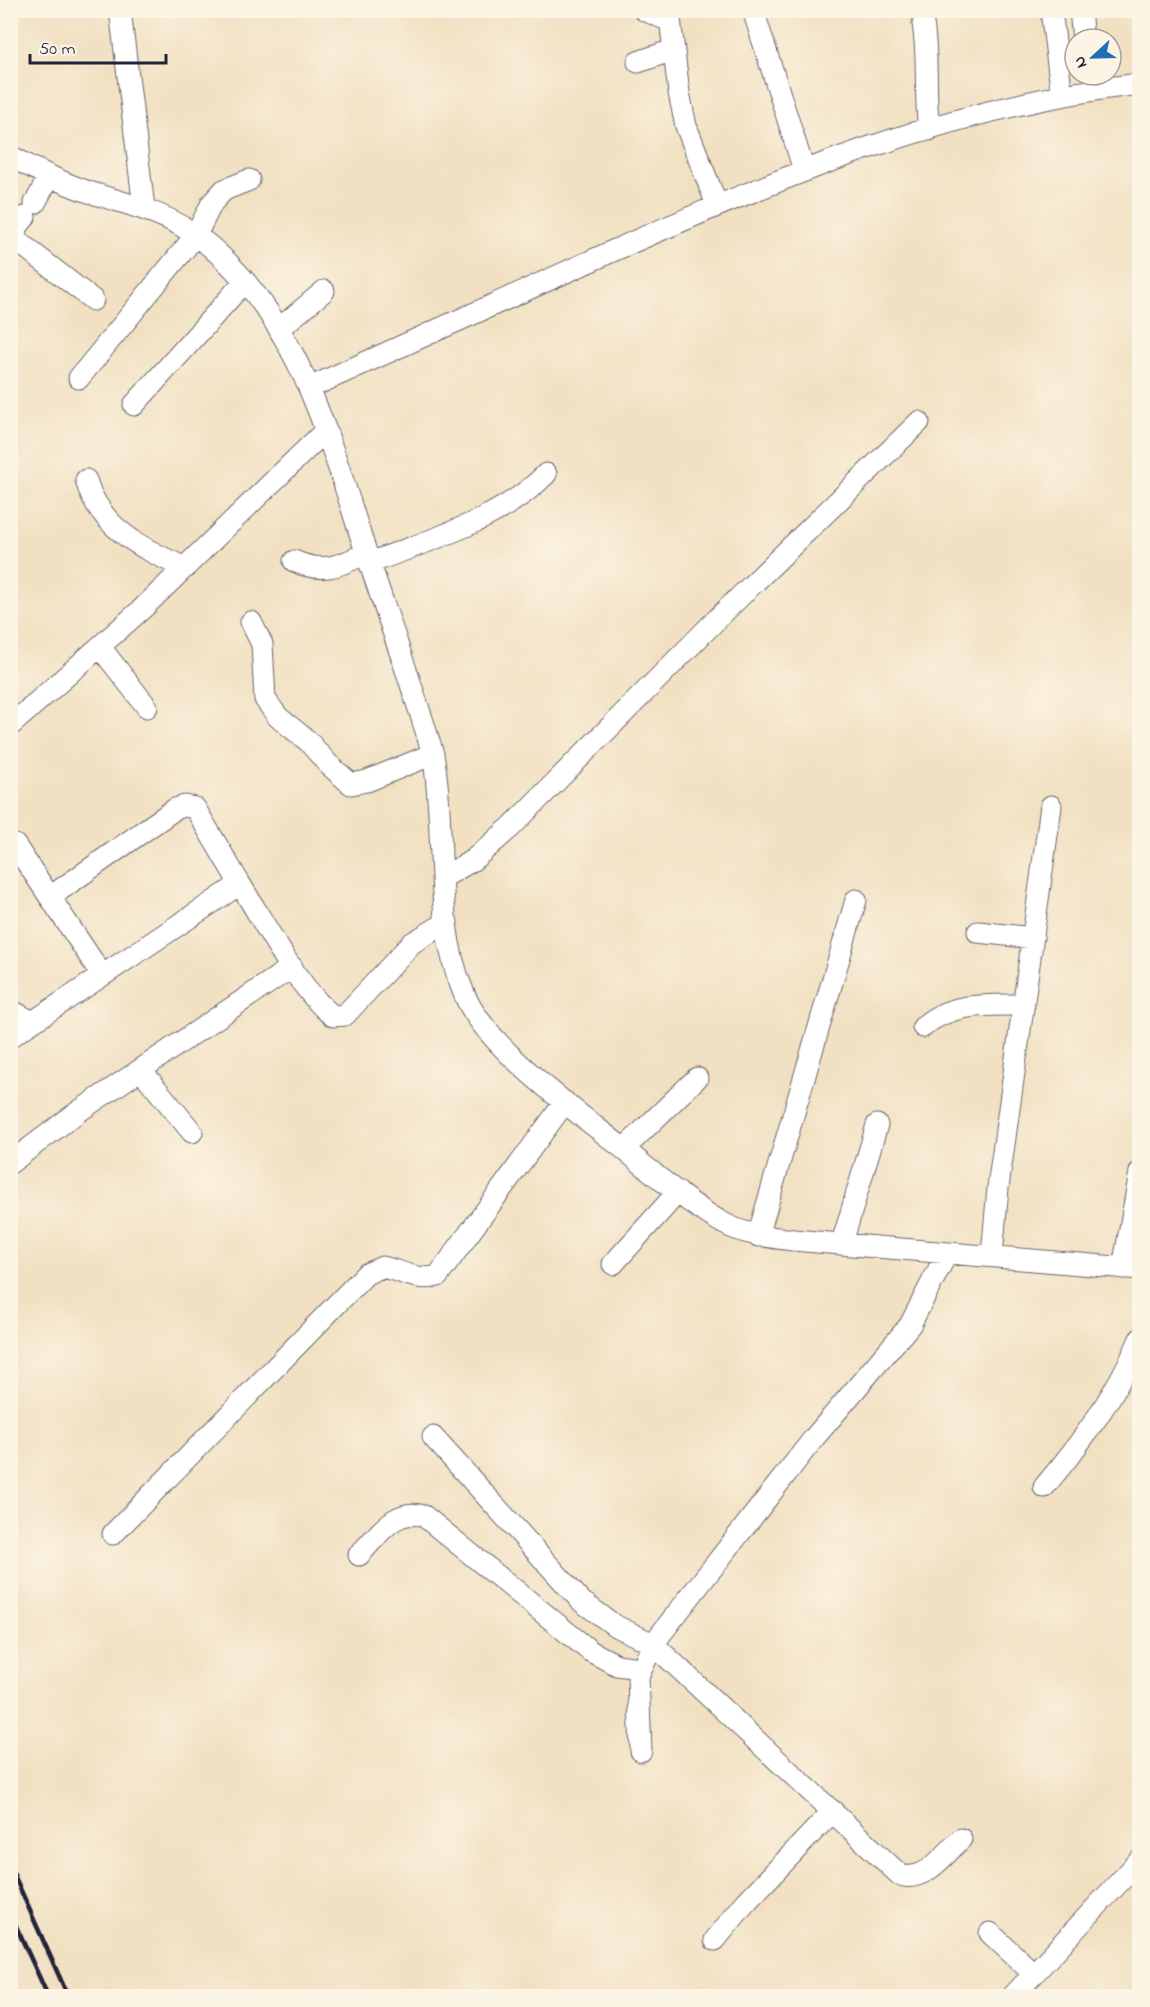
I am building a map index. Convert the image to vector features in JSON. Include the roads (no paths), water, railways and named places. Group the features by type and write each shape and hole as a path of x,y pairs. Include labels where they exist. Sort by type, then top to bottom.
{"street":[{"path":"120,10 144,208"},
{"path":"644,10 669,16 686,126 717,205"},
{"path":"753,10 804,170"},
{"path":"1051,10 1062,96"},
{"path":"1080,10 1082,27"},
{"path":"923,24 927,46 926,104 930,130"},
{"path":"638,62 673,50"},
{"path":"1123,84 1140,84"},
{"path":"309,388 717,205 804,170 930,130 1062,96 1080,87"},
{"path":"10,156 49,177 164,216 196,236 245,281 272,314 280,328 309,388 325,430 413,687 432,754 438,784 448,938 465,997 484,1027 506,1050 565,1102 678,1192 725,1225 758,1236 1135,1267 1140,1172"},
{"path":"49,177 30,210 11,236 93,300"},
{"path":"79,378 196,236 212,203 224,190 249,180"},
{"path":"134,405 245,281"},
{"path":"280,328 324,291"},
{"path":"444,877 473,860 510,828 719,617 919,423"},
{"path":"10,726 185,568 325,430"},
{"path":"294,561 310,568 326,569 368,558 505,508 526,494 546,474"},
{"path":"86,480 91,498 100,512 137,546 185,568"},
{"path":"251,622 262,644 265,699 278,717 308,741 328,764 351,784 367,781 432,754"},
{"path":"100,647 147,707"},
{"path":"50,897 175,809 185,806 195,808 292,967 324,1009 333,1016 345,1015 412,943 447,921"},
{"path":"992,1255 998,1188 1051,806"},
{"path":"15,845 102,975"},
{"path":"10,1037 240,884"},
{"path":"758,1236 856,900"},
{"path":"978,933 1034,938"},
{"path":"10,1163 75,1114 292,967"},
{"path":"922,1027 931,1020 956,1010 1024,1005"},
{"path":"10,1010 33,1022"},
{"path":"141,1070 192,1132"},
{"path":"624,1149 697,1078"},
{"path":"113,1534 366,1274 382,1267 417,1278 428,1279 438,1276 565,1102"},
{"path":"842,1244 877,1125"},
{"path":"613,1264 678,1192"},
{"path":"641,1751 637,1691 640,1668 653,1644 814,1438 910,1325 947,1253"},
{"path":"1044,1487 1078,1447 1110,1402 1140,1339"},
{"path":"433,1437 581,1601 614,1625 653,1644 900,1875 911,1878 926,1872 962,1839"},
{"path":"359,1555 396,1516 412,1512 424,1516 590,1651 617,1665 640,1668"},
{"path":"715,1940 746,1902 833,1811"},
{"path":"1013,1996 1140,1860"},
{"path":"990,1933 1034,1974"}],"railway":[{"path":"10,1866 68,1996"},
{"path":"10,1913 48,1996"}]}
